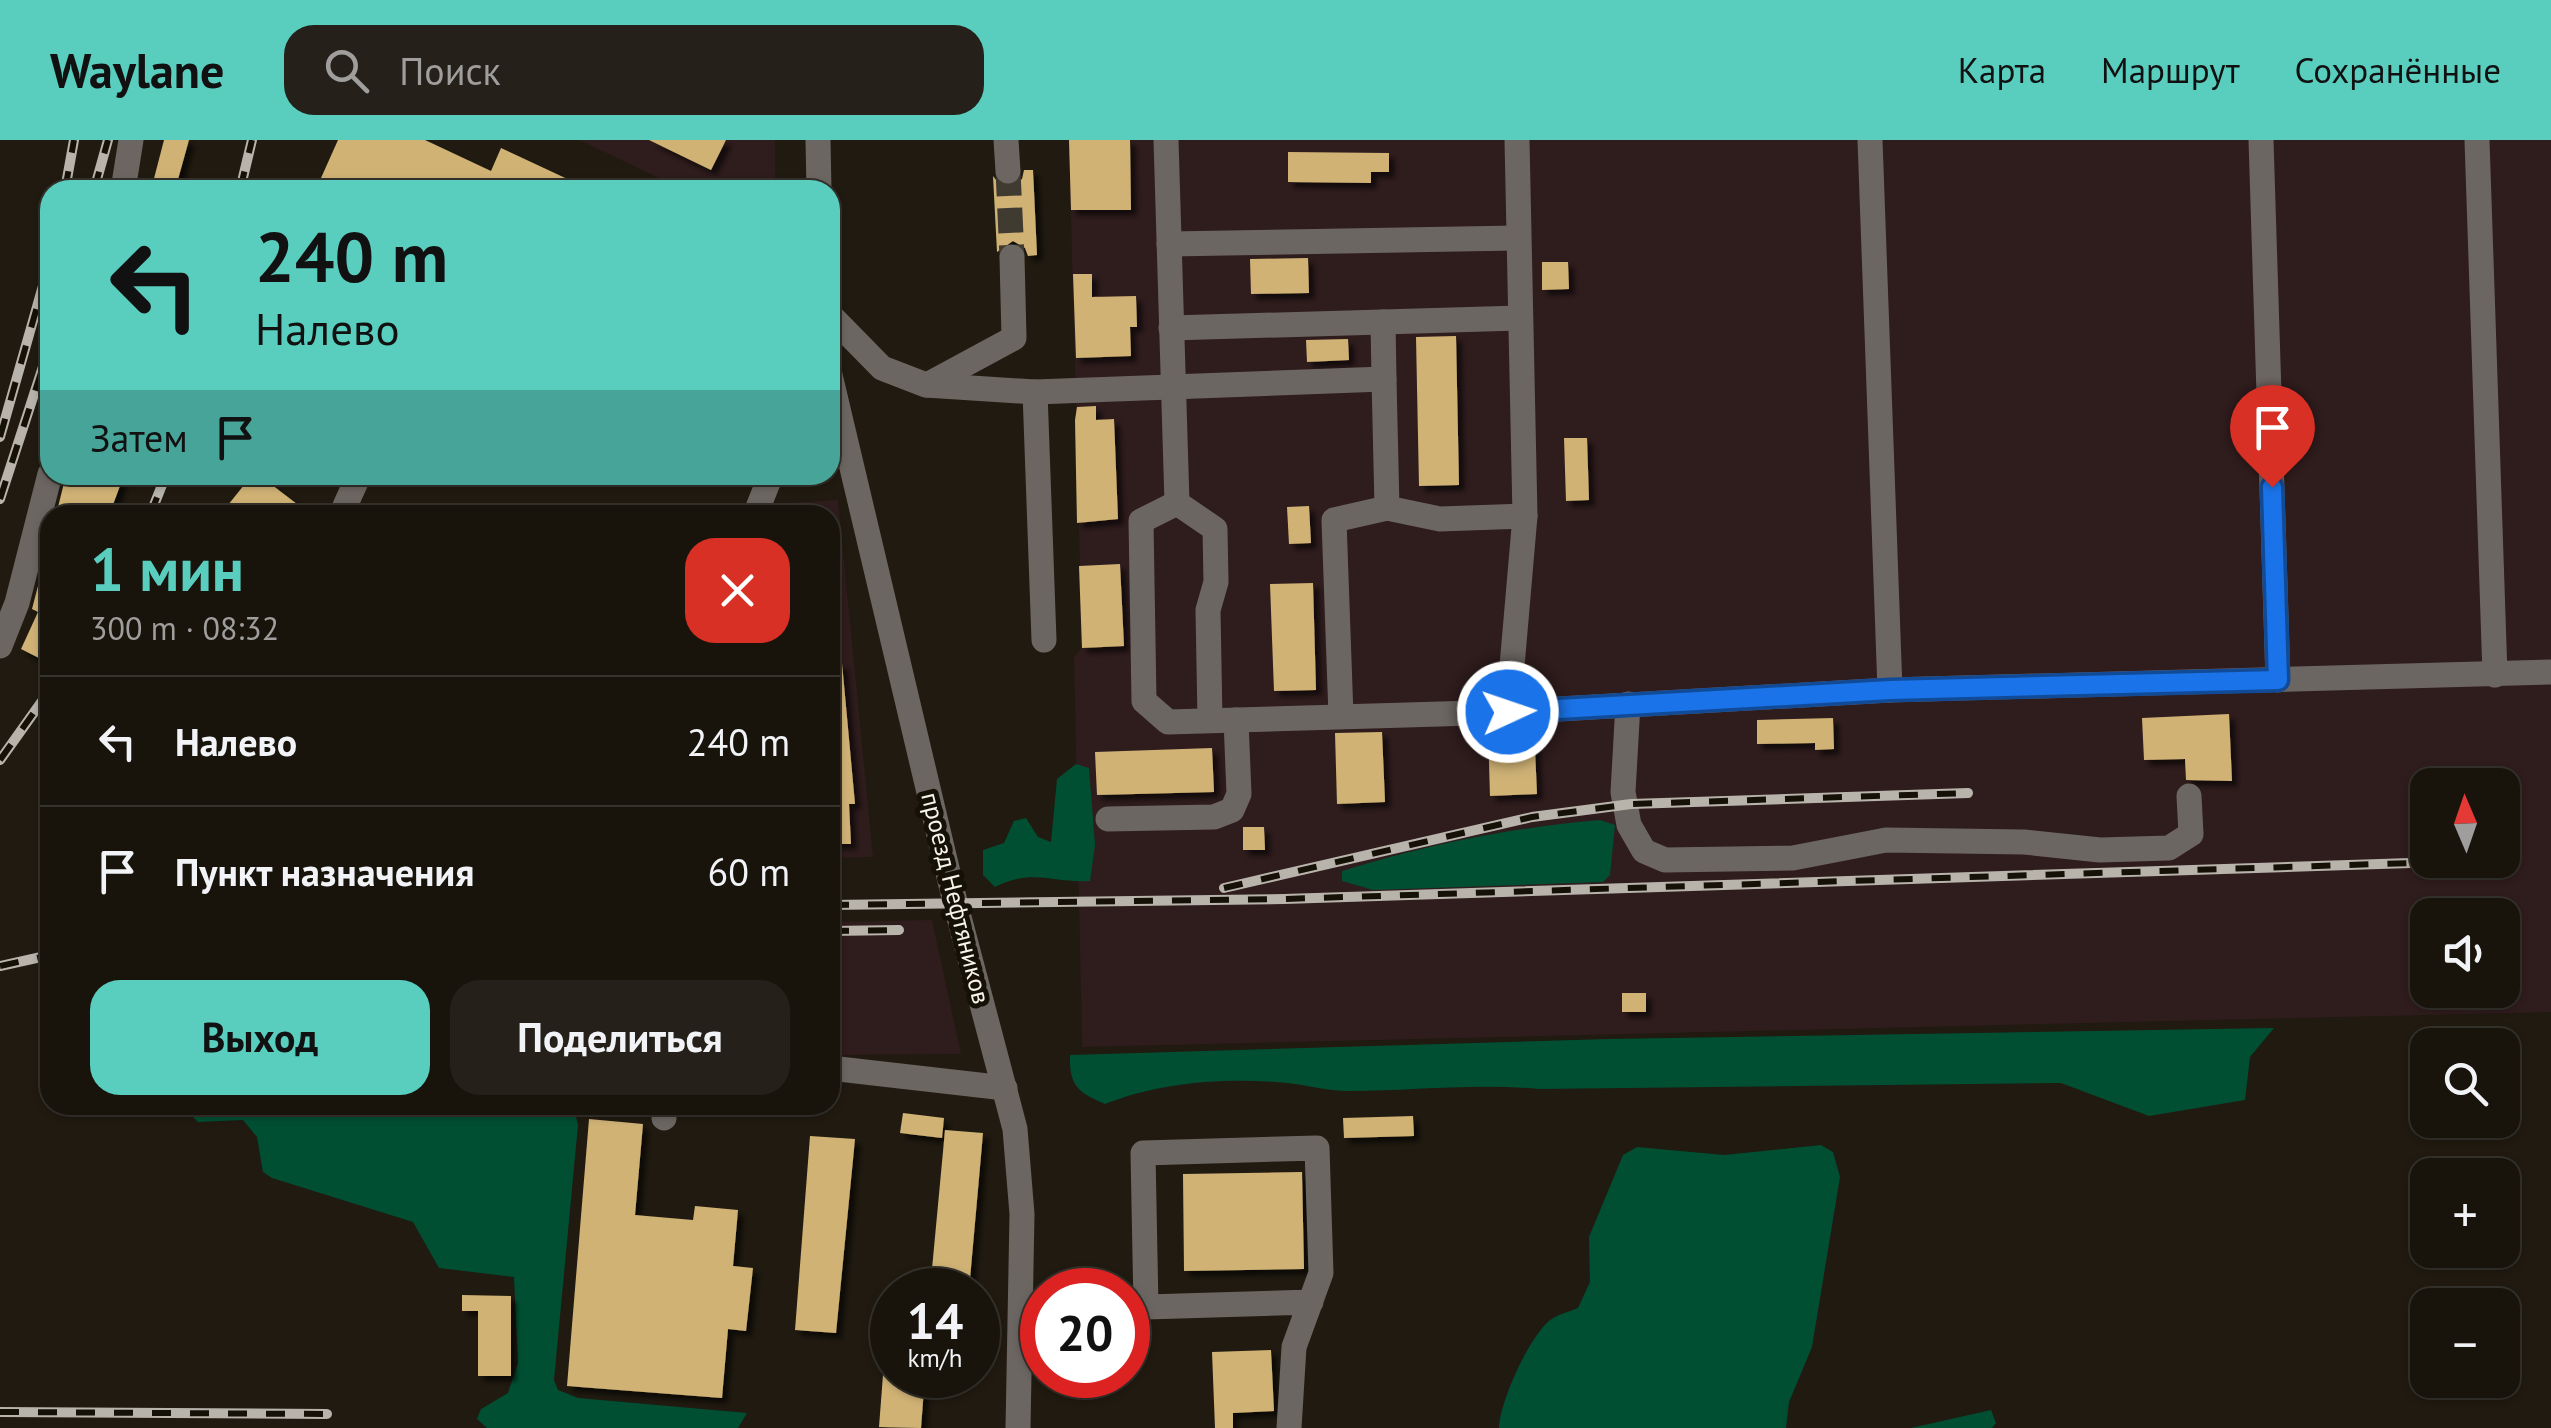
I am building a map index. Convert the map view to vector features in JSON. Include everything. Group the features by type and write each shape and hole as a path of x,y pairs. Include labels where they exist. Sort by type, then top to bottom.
{"street":[{"path":"125,180 131,140"},
{"path":"818,140 819,180"},
{"path":"1006,140 1008,171"},
{"path":"1166,140 1177,503"},
{"path":"1508,712 1526,516 1517,140"},
{"path":"1870,140 1890,690"},
{"path":"2261,140 2278,680"},
{"path":"2477,140 2495,674"},
{"path":"1169,244 1518,238"},
{"path":"926,385 1014,338 1012,256"},
{"path":"1171,328 1520,318"},
{"path":"1383,322 1388,508"},
{"path":"840,325 882,368 926,385 1035,392 1384,379"},
{"path":"1035,392 1044,640"},
{"name":"проезд Нефтяников","path":"840,417 955,902 1006,1088 1020,1167 1018,1428"},
{"path":"1177,503 1141,521 1144,701 1168,722 1508,712 1890,690 2551,672"},
{"path":"1108,819 1214,816 1232,810 1240,794 1223,720 1208,610 1216,582 1215,529 1177,503"},
{"path":"1341,716 1334,520 1388,508 1440,519 1526,516"},
{"path":"0,646 17,603 40,513"},
{"path":"1628,704 1623,792 1629,825 1644,851 1665,860 1793,858 1886,840 2024,842 2100,850 2169,848 2187,841 2191,834 2189,796"},
{"path":"840,1069 1006,1088"},
{"path":"1288,1428 1294,1346 1312,1302 1321,1273 1318,1148 1143,1152 1146,1308 1312,1302"}],"shaded area":[{"path":"579,140 775,140 775,180 663,180"},
{"path":"1069,140 2551,140 2551,1012 1082,1047 1074,657 1082,648"},
{"path":"838,500 838,505 770,505"},
{"path":"840,520 873,857 840,858"},
{"path":"932,920 961,1054 840,1055 840,922"}],"green space":[{"path":"1076,764 1089,768 1095,845 1090,881 1031,877 995,887 983,875 983,850 1004,843 1014,821 1026,818 1038,837 1051,842 1057,779"},
{"path":"1600,820 1615,825 1610,875 1603,882 1373,890 1342,881 1342,871 1437,845"},
{"path":"2274,1028 2250,1057 2245,1100 2149,1116 2061,1083 1348,1091 1242,1081 1171,1086 1105,1104 1077,1087 1070,1066 1070,1055 1609,1039"},
{"path":"191,1115 576,1115 578,1125 554,1380 558,1390 578,1398 747,1413 738,1428 487,1428 477,1419 481,1409 508,1393 518,1363 514,1277 439,1268 413,1222 272,1178 263,1172 257,1137 243,1120 198,1122"},
{"path":"1821,1145 1833,1152 1840,1177 1812,1347 1789,1402 1786,1428 1499,1428 1510,1387 1532,1342 1552,1319 1578,1308 1590,1282 1589,1237 1623,1155 1637,1147 1724,1155"},
{"path":"1991,1410 1996,1423 1992,1428 1911,1428"}],"building":[{"path":"164,140 189,140 178,180 154,180"},
{"path":"338,140 425,140 491,171 501,148 570,180 325,180 321,178"},
{"path":"649,140 726,140 711,170"},
{"path":"1069,140 1130,140 1131,210 1071,210"},
{"path":"1288,152 1389,153 1389,172 1371,172 1371,183 1288,182"},
{"path":"1024,170 1033,170 1037,255 1028,256 1025,248 1013,241 997,252 993,176 1000,185 1010,187 1022,179"},
{"path":"1308,258 1309,293 1251,294 1250,259"},
{"path":"1542,262 1568,262 1569,289 1542,290"},
{"path":"1073,274 1092,274 1092,297 1136,296 1137,327 1130,327 1131,356 1076,358"},
{"path":"1456,336 1459,485 1419,486 1416,337"},
{"path":"1348,339 1349,360 1307,362 1306,340"},
{"path":"1096,406 1096,420 1114,419 1118,519 1077,523 1077,407"},
{"path":"1564,438 1587,438 1589,500 1566,501"},
{"path":"64,485 120,485 113,505 58,505"},
{"path":"244,485 272,485 297,504 296,505 228,505"},
{"path":"1309,506 1311,543 1289,544 1287,507"},
{"path":"1120,564 1124,646 1082,648 1079,566"},
{"path":"40,578 40,658 21,649 38,612 32,609"},
{"path":"1313,583 1316,690 1274,691 1270,584"},
{"path":"840,663 855,804 849,804 851,844 840,844"},
{"path":"2229,714 2232,781 2186,780 2185,759 2144,760 2142,718"},
{"path":"1833,718 1834,749 1815,750 1815,743 1757,744 1757,720"},
{"path":"1534,727 1537,794 1490,796 1488,729"},
{"path":"1382,732 1385,802 1337,804 1335,733"},
{"path":"1212,748 1214,792 1097,795 1095,752"},
{"path":"1243,827 1264,827 1265,850 1243,850"},
{"path":"1622,993 1646,993 1646,1012 1622,1012"},
{"path":"903,1113 944,1118 942,1138 900,1133"},
{"path":"1413,1116 1414,1136 1344,1138 1343,1118"},
{"path":"589,1119 643,1124 635,1215 693,1220 695,1206 738,1210 733,1266 753,1268 746,1331 728,1329 722,1398 567,1386"},
{"path":"945,1130 983,1133 971,1268 932,1268"},
{"path":"810,1136 855,1139 836,1333 795,1330"},
{"path":"1302,1172 1304,1269 1184,1271 1183,1174"},
{"path":"462,1295 511,1296 511,1376 478,1376 478,1311 462,1311"},
{"path":"1271,1350 1274,1411 1233,1413 1233,1428 1215,1428 1212,1352"},
{"path":"881,1398 923,1398 921,1428 879,1427"}],"tunnel":[{"path":"1008,171 1012,257"}],"railway":[{"path":"67,180 74,140"},
{"path":"97,180 108,140"},
{"path":"242,180 252,140"},
{"path":"0,437 40,296"},
{"path":"0,499 40,376"},
{"path":"154,505 162,485"},
{"path":"0,760 40,704"},
{"path":"1224,888 1532,817 1631,804 1968,793"},
{"path":"840,905 1284,899 2410,863"},
{"path":"840,931 899,930"},
{"path":"0,966 40,957"},
{"path":"0,1412 327,1414"}],"route":[{"path":"1508,712 1890,690 2278,680 2272,487"}]}
